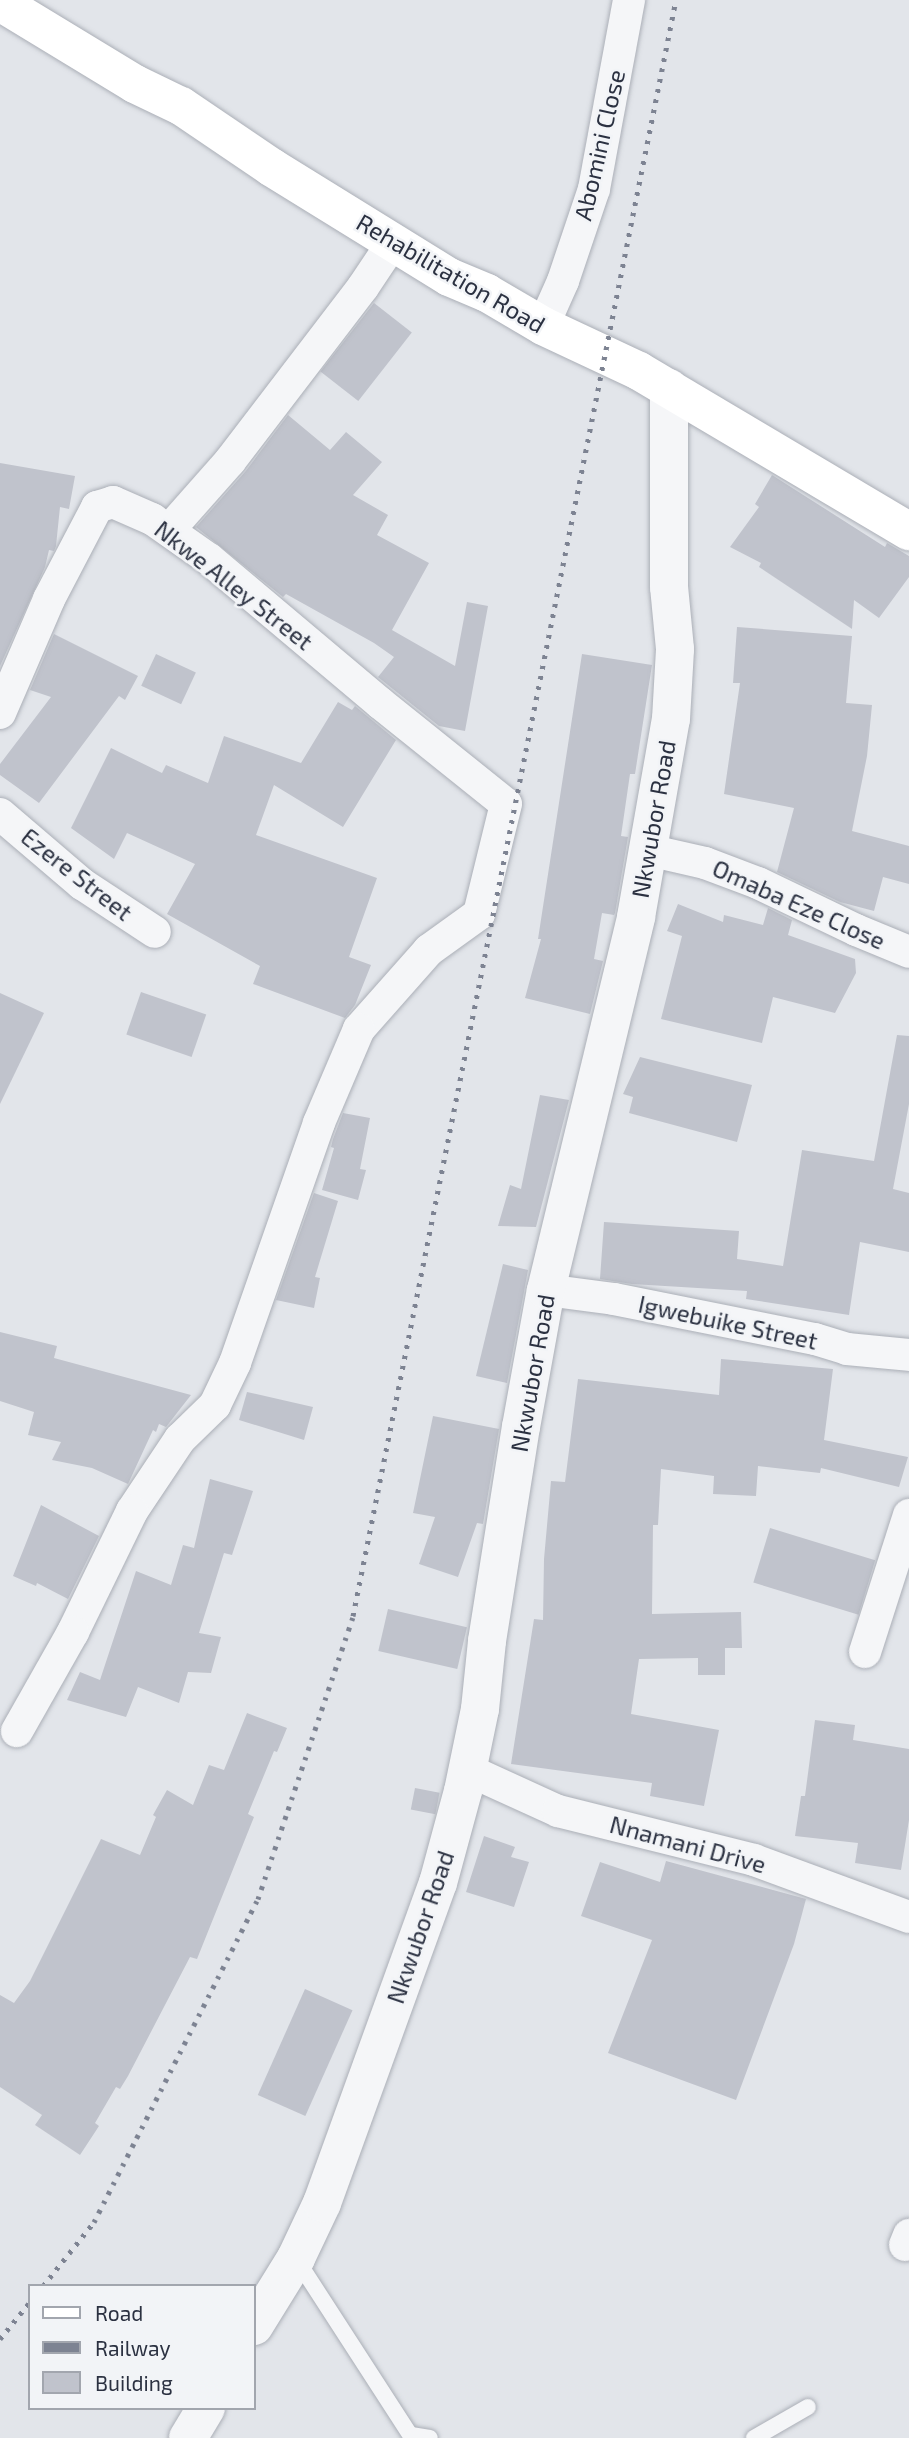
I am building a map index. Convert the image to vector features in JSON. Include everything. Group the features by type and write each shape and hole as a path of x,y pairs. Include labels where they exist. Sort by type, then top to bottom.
{"main road":[{"name":"Rehabilitation Road","path":"0,2 135,84 181,106 271,167 449,277 487,293 543,326 669,388 909,531"}],"street":[{"name":"Abomini Close","path":"543,326 563,281 594,189 629,0"},
{"path":"169,530 230,461 363,287 393,242"},
{"name":"Nkwubor Road","path":"256,2323 296,2258 322,2203 438,1883 468,1770 480,1709 487,1641 519,1440 546,1290 636,917 671,719 675,649 669,587 669,388"},
{"name":"Nkwe Alley Street","path":"0,713 49,599 97,507 113,502 169,530 506,804 478,914 429,950 359,1028 319,1123 225,1384 215,1405 180,1439 132,1511 73,1632 17,1731"},
{"name":"Ezere Street","path":"0,814 82,884 155,932"},
{"name":"Omaba Eze Close","path":"648,850 705,863 758,883 909,952"},
{"name":"Igwebuike Street","path":"546,1290 654,1307 815,1339 847,1349 909,1355"},
{"path":"865,1652 909,1515"},
{"name":"Nnamani Drive","path":"468,1770 558,1811 754,1860 909,1917"},
{"path":"188,2438 205,2410"}],"lane":[{"path":"296,2258 411,2436 430,2438"},
{"path":"754,2438 808,2407"}],"building":[{"path":"374,303 412,333 358,401 320,372"},
{"path":"288,415 330,450 346,432 382,462 353,495 388,515 377,535 429,563 392,630 455,666 467,602 488,606 465,731 439,726 378,677 394,657 286,594 283,597 196,527 245,472"},
{"path":"0,463 75,476 69,509 60,507 56,546 54,551 49,550 45,567 0,666"},
{"path":"772,475 885,547 887,543 909,556 909,577 879,618 854,600 852,629 759,567 761,563 730,547 759,507 755,504"},
{"path":"737,627 852,636 846,703 872,705 867,756 852,831 909,846 909,884 883,877 874,911 840,902 777,872 794,808 724,794 740,683 733,683"},
{"path":"54,634 138,676 125,700 119,696 39,803 0,775 0,764 51,697 30,690"},
{"path":"156,654 196,673 181,704 141,686"},
{"path":"582,654 652,665 635,774 630,774 621,836 628,837 615,913 602,913 594,959 603,961 590,1014 525,998 541,939 538,939"},
{"path":"338,702 352,710 355,706 396,740 343,827 274,785 256,835 377,878 349,957 371,965 355,1005 345,1018 253,984 260,966 167,914 195,864 127,833 114,859 71,828 111,748 162,773 166,765 208,783 224,736 301,763"},
{"path":"678,904 723,922 724,915 763,925 768,908 792,920 788,935 855,959 856,973 835,1013 773,997 762,1043 661,1019 682,936 667,931"},
{"path":"141,992 206,1014 192,1057 126,1035"},
{"path":"0,993 44,1013 0,1104"},
{"path":"897,1035 909,1036 909,1104 893,1189 909,1193 909,1252 860,1242 849,1315 746,1299 747,1291 632,1284 600,1279 604,1222 739,1231 737,1259 783,1266 802,1150 874,1161"},
{"path":"640,1057 752,1085 737,1142 629,1113 633,1097 623,1094"},
{"path":"540,1095 569,1100 536,1227 498,1226 510,1185 521,1189"},
{"path":"343,1113 370,1118 360,1169 366,1170 358,1200 322,1190 334,1148 331,1147 333,1139"},
{"path":"314,1193 338,1201 315,1277 320,1278 314,1308 276,1300"},
{"path":"503,1264 528,1270 507,1383 476,1376"},
{"path":"0,1332 57,1346 54,1358 191,1395 166,1427 159,1424 156,1432 153,1430 128,1484 92,1468 52,1460 61,1442 28,1435 34,1412 0,1401"},
{"path":"721,1359 833,1369 824,1440 908,1457 899,1487 821,1468 820,1473 758,1466 756,1496 713,1494 714,1476 661,1469 658,1525 653,1525 652,1614 741,1612 742,1648 725,1648 725,1675 698,1675 698,1658 639,1659 631,1714 719,1730 704,1806 650,1796 652,1783 511,1764 534,1619 543,1620 544,1559 551,1481 565,1482 578,1379 719,1395"},
{"path":"247,1392 313,1407 304,1440 239,1420"},
{"path":"433,1416 499,1429 483,1524 477,1523 458,1577 419,1564 435,1517 413,1513"},
{"path":"210,1479 253,1491 232,1555 224,1553 199,1633 221,1637 211,1673 188,1672 179,1703 138,1687 126,1717 67,1700 80,1672 100,1680 136,1571 171,1585 183,1545 194,1548"},
{"path":"41,1505 99,1536 68,1599 37,1583 36,1586 13,1576"},
{"path":"770,1528 875,1560 859,1615 753,1583"},
{"path":"388,1609 467,1627 457,1669 378,1651"},
{"path":"247,1713 287,1728 277,1752 274,1751 248,1814 254,1817 197,1959 190,1957 128,2076 120,2089 116,2087 95,2123 99,2126 80,2155 35,2125 42,2115 0,2087 0,1995 14,2003 30,1981 101,1839 140,1855 156,1817 153,1815 167,1790 193,1805 209,1765 224,1770"},
{"path":"815,1720 855,1725 853,1740 909,1749 909,1820 901,1870 855,1863 858,1843 795,1836 801,1796 805,1796"},
{"path":"415,1788 440,1793 435,1814 411,1810"},
{"path":"484,1836 515,1847 511,1857 529,1862 514,1907 466,1892"},
{"path":"666,1861 806,1899 794,1944 736,2100 608,2053 652,1940 581,1916 600,1862 660,1882"},
{"path":"305,1989 353,2010 305,2116 258,2095"}],"railway":[{"path":"45,2284 94,2222 258,1899 353,1616 676,0"},
{"path":"0,2339 28,2304"}]}
